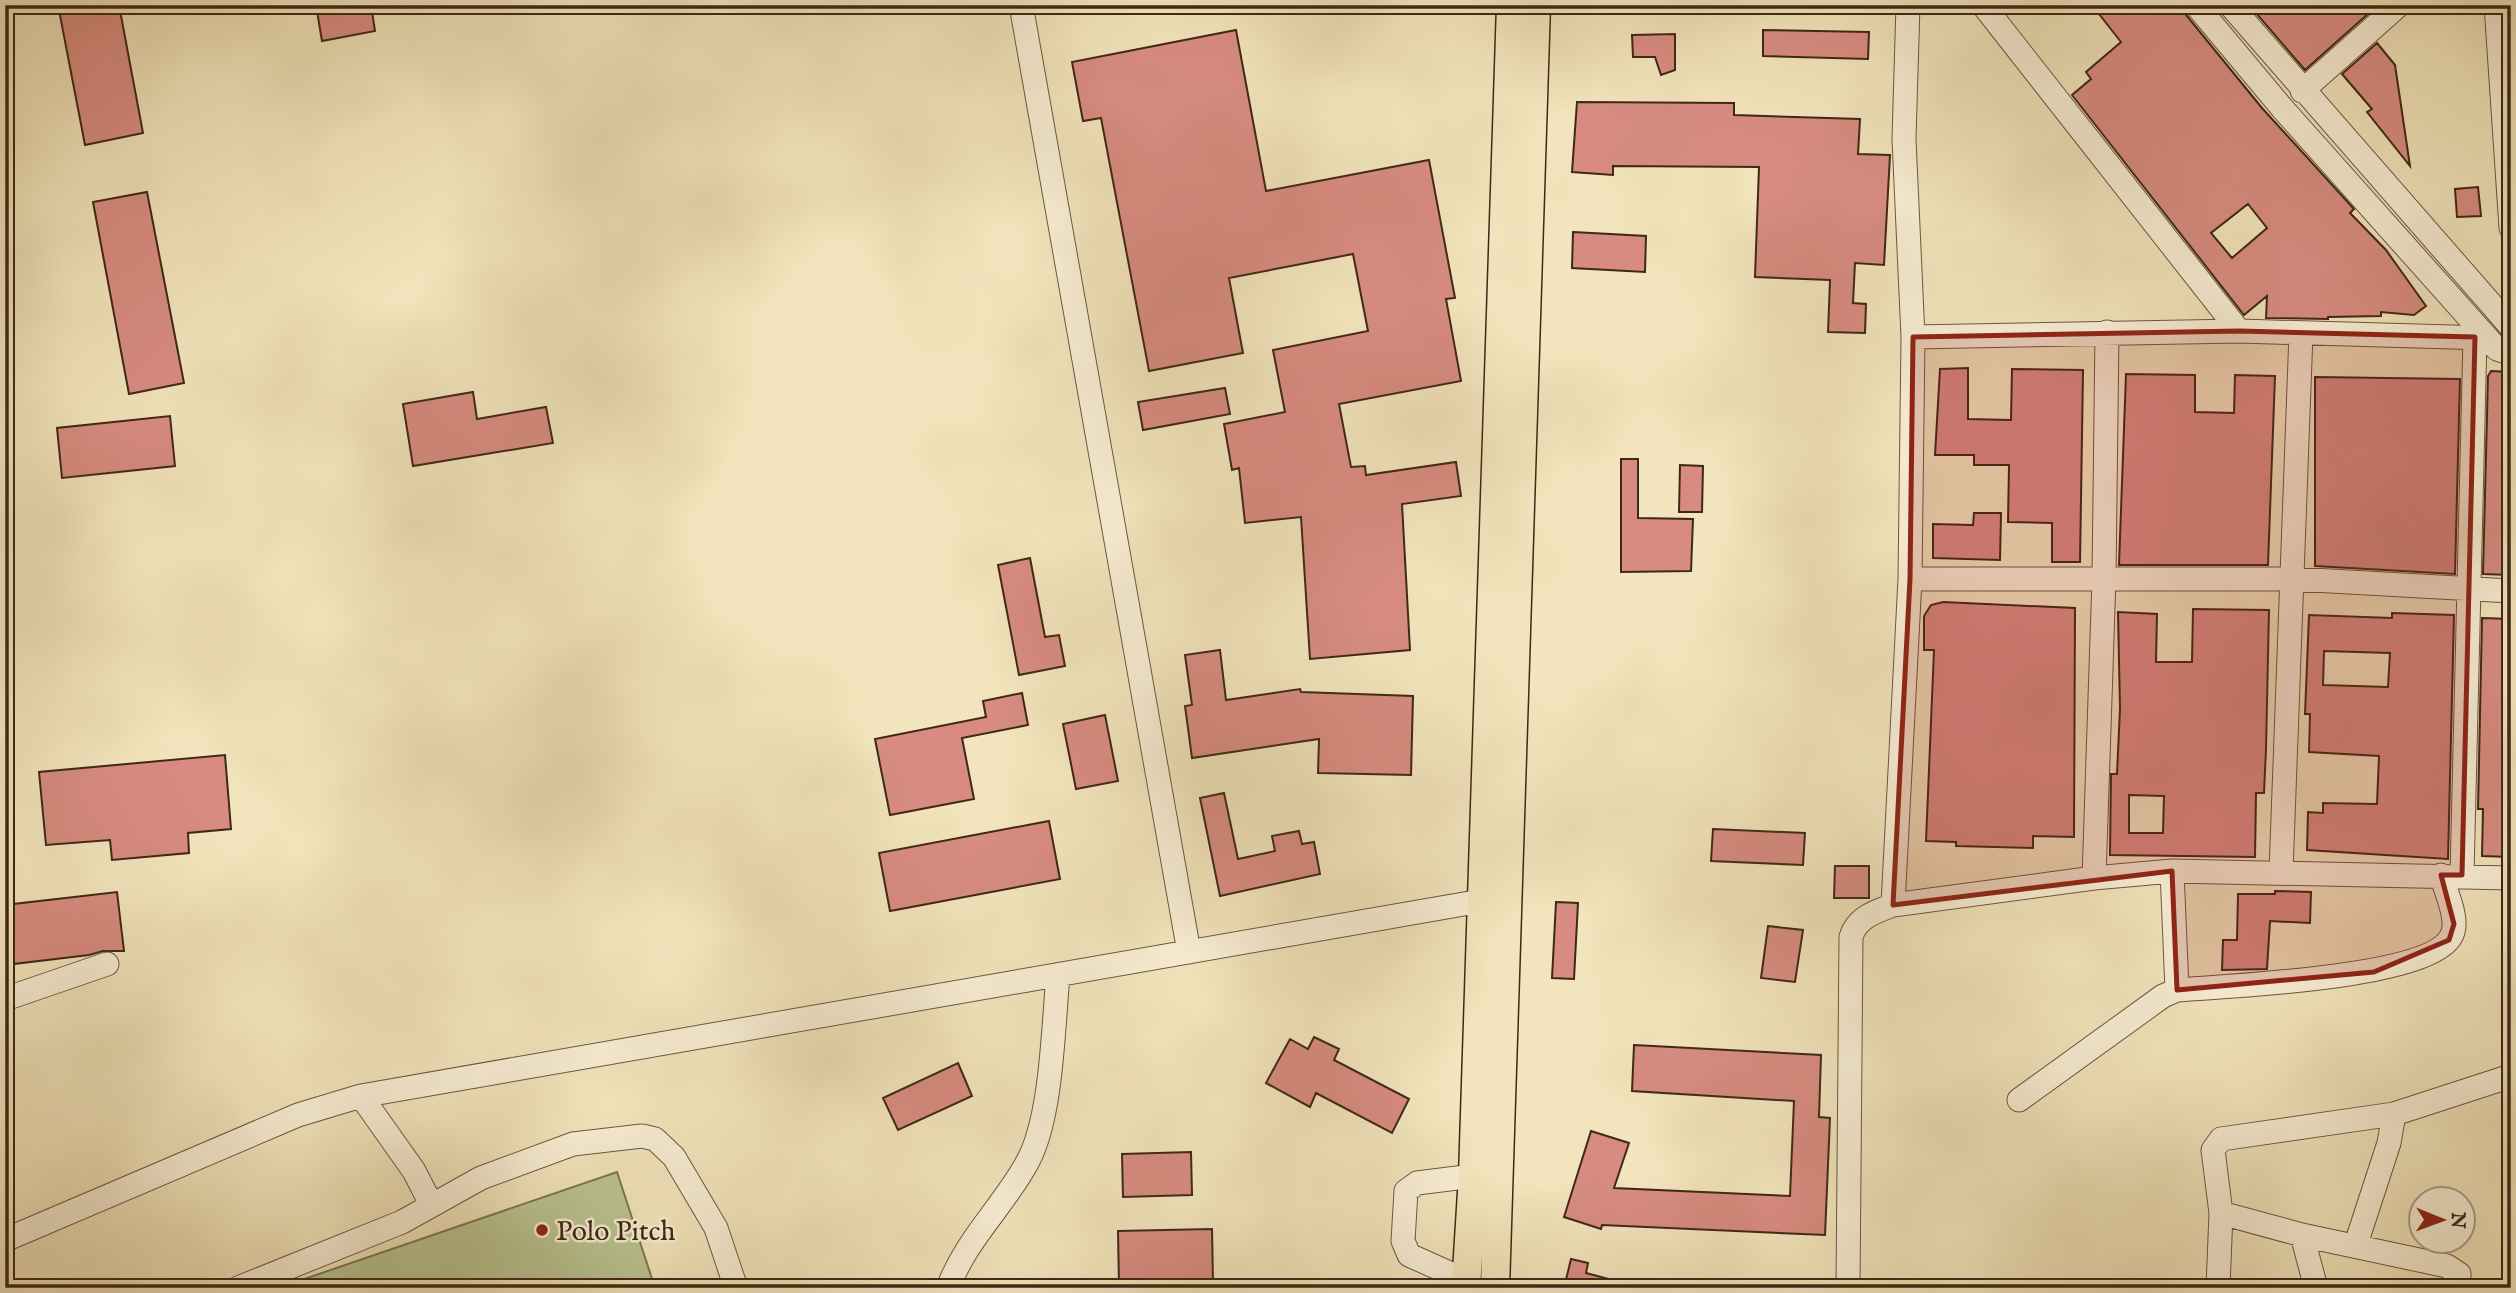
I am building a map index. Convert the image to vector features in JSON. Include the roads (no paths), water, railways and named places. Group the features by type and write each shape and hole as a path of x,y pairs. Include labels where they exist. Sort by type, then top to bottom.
{"main road":[{"path":"1467,1284 1473,1176 1511,5"},
{"path":"1495,1288 1536,5"}],"street":[{"path":"1021,5 1189,952"},
{"path":"1893,905 1910,579 1913,337 1904,139 1908,5"},
{"path":"1983,5 2239,331"},
{"path":"2196,5 2481,337 2497,349 2511,354"},
{"path":"2230,5 2511,327"},
{"path":"2302,90 2399,5"},
{"path":"2496,5 2511,228"},
{"path":"1913,337 2239,331 2481,337"},
{"path":"2094,878 2105,578 2107,332"},
{"path":"2281,872 2294,579 2301,333"},
{"path":"2019,1100 2163,996 2177,990 2374,972 2438,948 2449,940 2454,924 2451,875 2470,589 2481,337"},
{"path":"1910,579 2294,579 2511,591"},
{"path":"2172,871 2177,990"},
{"path":"1848,1288 1851,937 1854,926 1864,918 1893,905 2094,878 2172,871 2511,878"},
{"path":"5,1240 298,1115 361,1096 1481,901"},
{"path":"5,999 107,964"},
{"path":"948,1288 972,1239 1028,1161 1040,1129 1058,976"},
{"path":"2218,1288 2221,1213 2213,1150 2221,1139 2394,1114 2511,1076"},
{"path":"361,1096 414,1171 430,1204"},
{"path":"2356,1244 2389,1143 2394,1114"},
{"path":"238,1288 402,1222 430,1204 481,1178 573,1144 597,1139 642,1136 655,1139 674,1157 716,1227 736,1288"},
{"path":"1467,1284 1409,1255 1403,1241 1404,1216 1406,1192 1411,1185 1473,1176"},
{"path":"2221,1213 2302,1235 2356,1244 2447,1266 2459,1273 2459,1288"},
{"path":"2302,1235 2316,1288"}],"place":[{"name":"Polo Pitch","path":"542,1230"}]}
